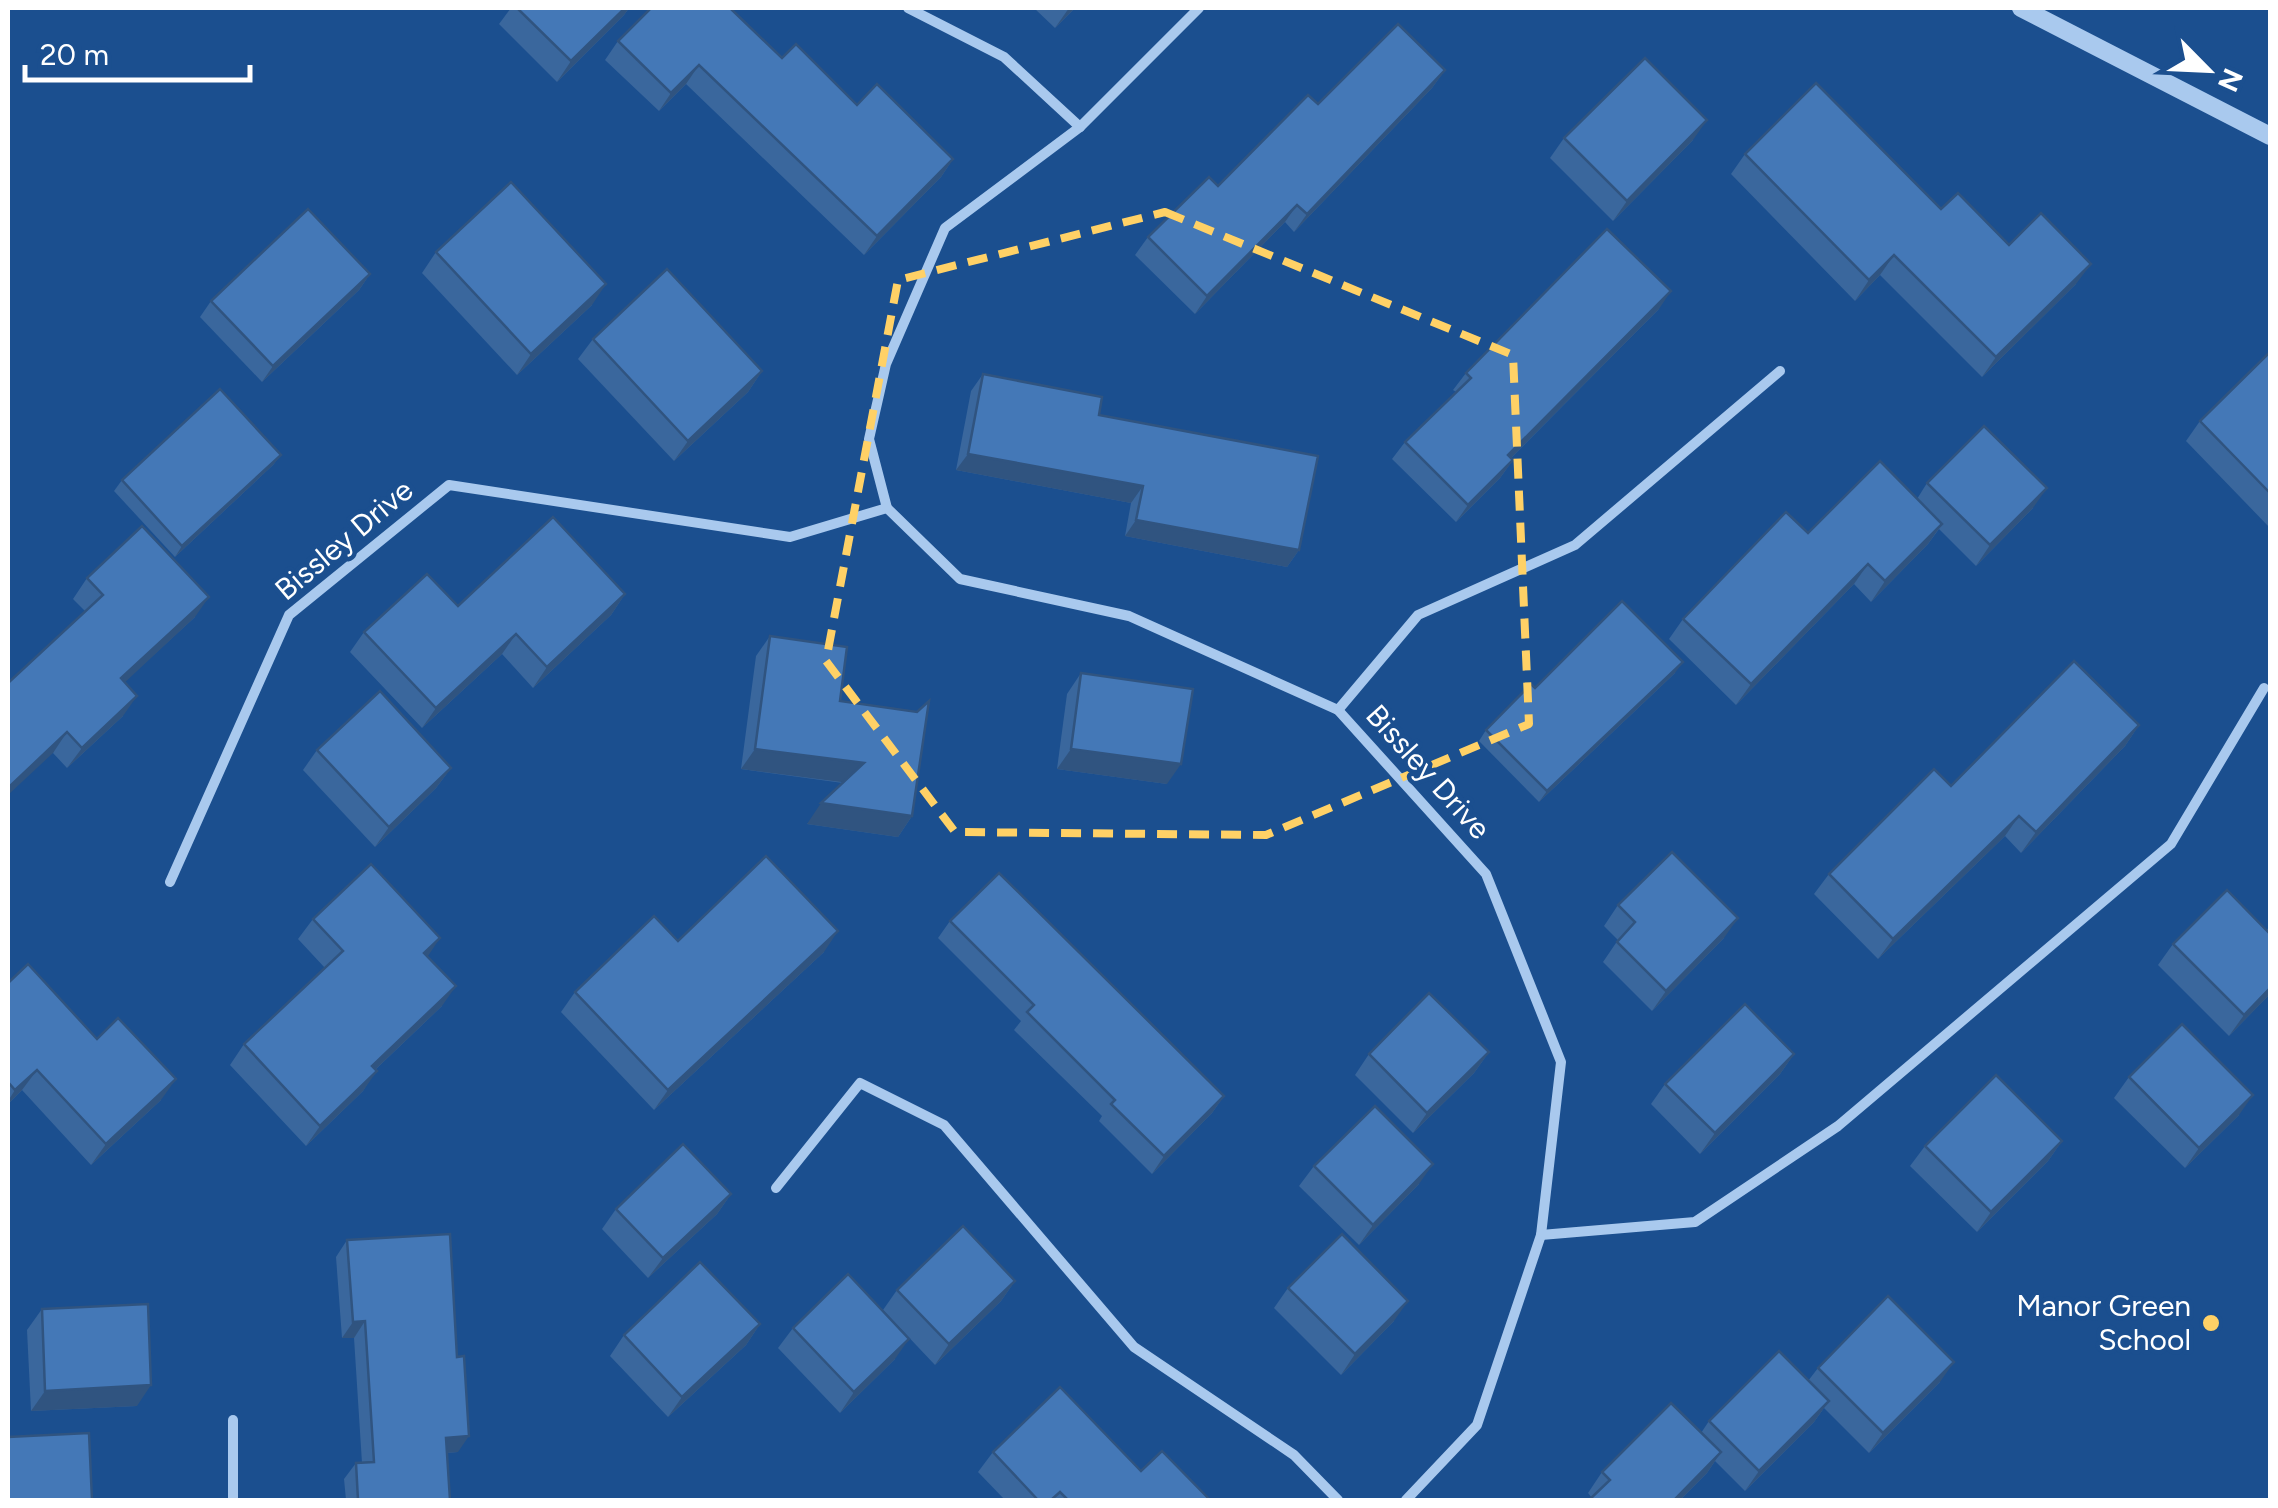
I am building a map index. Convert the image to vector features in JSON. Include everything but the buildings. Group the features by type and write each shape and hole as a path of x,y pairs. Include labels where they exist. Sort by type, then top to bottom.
{"street":[{"path":"908,8 1004,57 1080,127"},
{"path":"888,508 869,439 886,364 945,228 1080,127 1198,8"},
{"path":"2021,8 2270,136"},
{"path":"1338,710 1418,614 1576,545 1780,371"},
{"name":"Bissley Drive","path":"170,882 288,614 449,485 790,537 888,508 960,579 1129,616 1338,710 1486,874 1561,1062 1542,1234 1477,1425 1406,1500"},
{"path":"1542,1234 1694,1222 1838,1126 2172,844 2264,688"},
{"path":"776,1188 860,1082 944,1126 1134,1347 1294,1455 1338,1500"},
{"path":"233,1420 233,1500"}],"highlighted area":[{"path":"1165,212 1513,355 1529,724 1266,835 955,832 826,661 898,280"}],"place":[{"name":"Manor Green School","path":"2211,1323"}]}
